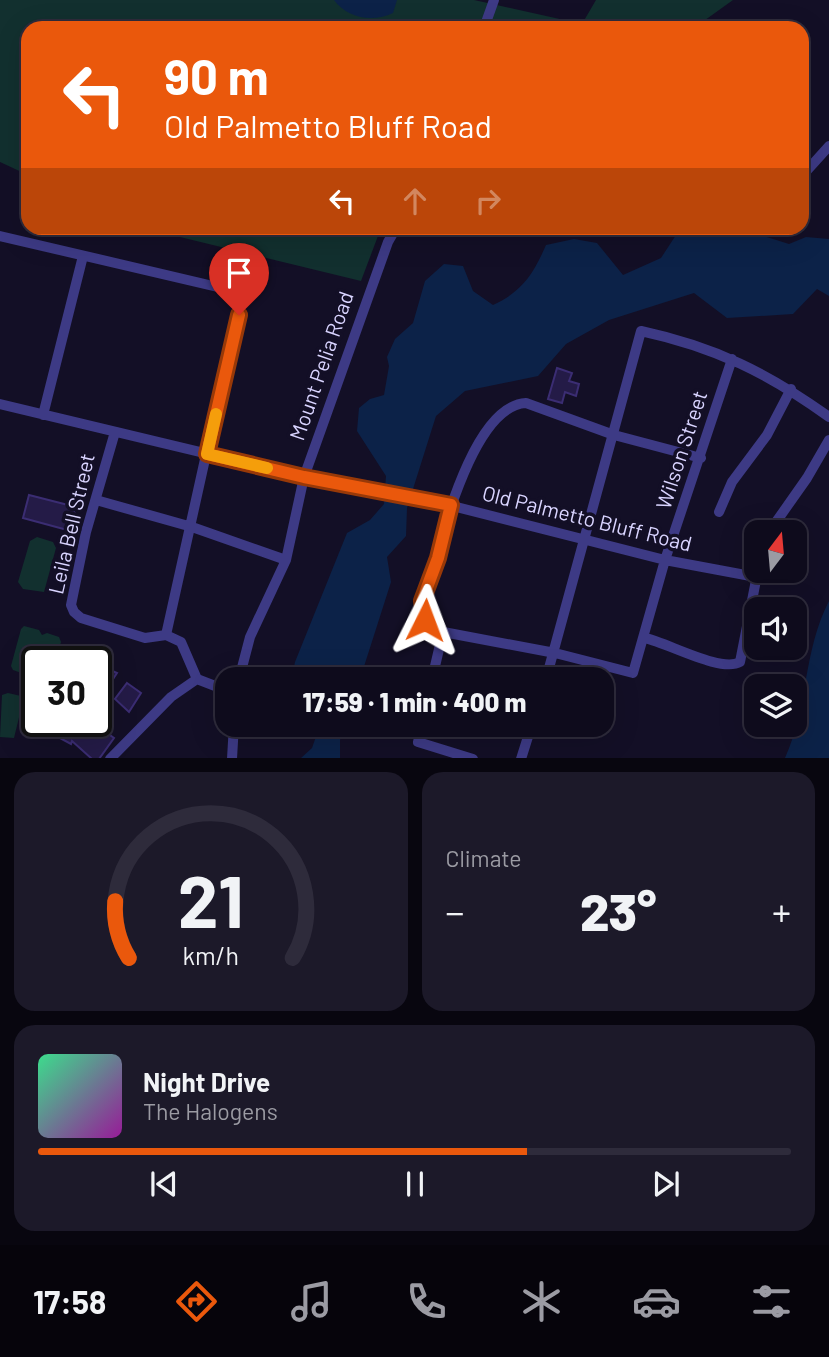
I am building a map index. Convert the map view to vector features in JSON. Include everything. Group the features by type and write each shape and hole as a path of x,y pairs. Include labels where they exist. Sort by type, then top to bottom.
{"street":[{"path":"486,21 494,0"},
{"path":"809,168 829,146"},
{"name":"Mount Pelia Road","path":"242,667 250,637 286,560 304,477 362,309 393,235"},
{"path":"0,236 226,289 241,297 166,635 181,642 197,679 215,686"},
{"path":"43,415 83,256"},
{"path":"551,667 641,331 692,342 732,359 791,390 829,417"},
{"name":"Wilson Street","path":"555,653 633,673 665,560 732,359"},
{"path":"719,512 732,482 767,435 791,390"},
{"path":"555,653 443,632 425,620 422,601 438,558 458,480 500,415 513,404 526,403 614,435 701,458"},
{"name":"Old Palmetto Bluff Road","path":"0,404 304,477 451,505 585,542 665,560 744,572"},
{"name":"Leila Bell Street","path":"115,432 71,605 74,612 145,638 166,635"},
{"path":"777,520 829,440"},
{"path":"96,500 192,527 286,560"},
{"path":"645,638 733,667 740,662 755,583"},
{"path":"435,667 443,632"},
{"path":"110,758 171,697 197,679"},
{"path":"232,758 233,737"},
{"path":"419,737 418,742 473,758"},
{"path":"521,758 528,737"}],"green space":[{"path":"0,0 474,0 568,21 21,21 21,172 0,162"},
{"path":"596,0 733,0 704,21 584,21"},
{"path":"172,235 378,235 361,281"},
{"path":"37,537 53,542 56,548 44,592 23,589 18,582 30,541"},
{"path":"24,626 39,630 42,635 47,633 59,637 61,642 60,646 21,646 21,673 13,670 11,666"},
{"path":"8,693 21,696 21,709 14,738 0,737 2,695"}],"water":[{"path":"334,0 397,0 393,13 369,18 353,15"},
{"path":"676,235 761,235 789,244 806,237 829,239 829,296 817,289 793,314 727,318 694,293 609,320 566,344 538,376 465,391 436,416 407,508 406,536 387,557 391,582 364,667 294,667 347,533 370,520 384,504 386,476 357,431 359,408 370,399 384,395 389,366 387,357 395,339 413,323 425,281 444,264 463,266 473,291 493,305 512,294 526,281 546,245 574,239 597,243 623,275 661,258"},
{"path":"829,601 829,758 785,758 793,737 807,737 807,674 821,620"},
{"path":"316,737 341,737 340,758 301,758 312,748"}],"building":[{"path":"557,368 572,373 569,381 579,384 576,396 565,392 562,403 548,399"},
{"path":"29,495 76,507 71,531 23,518"},
{"path":"127,683 141,693 129,712 115,699"},
{"path":"58,737 114,738 100,758 91,758 72,741 71,744"}],"slow traffic":[{"path":"216,414 207,454 267,468"}],"route":[{"path":"239,315 207,454 304,477 451,505 438,558 422,601 425,620"}]}
